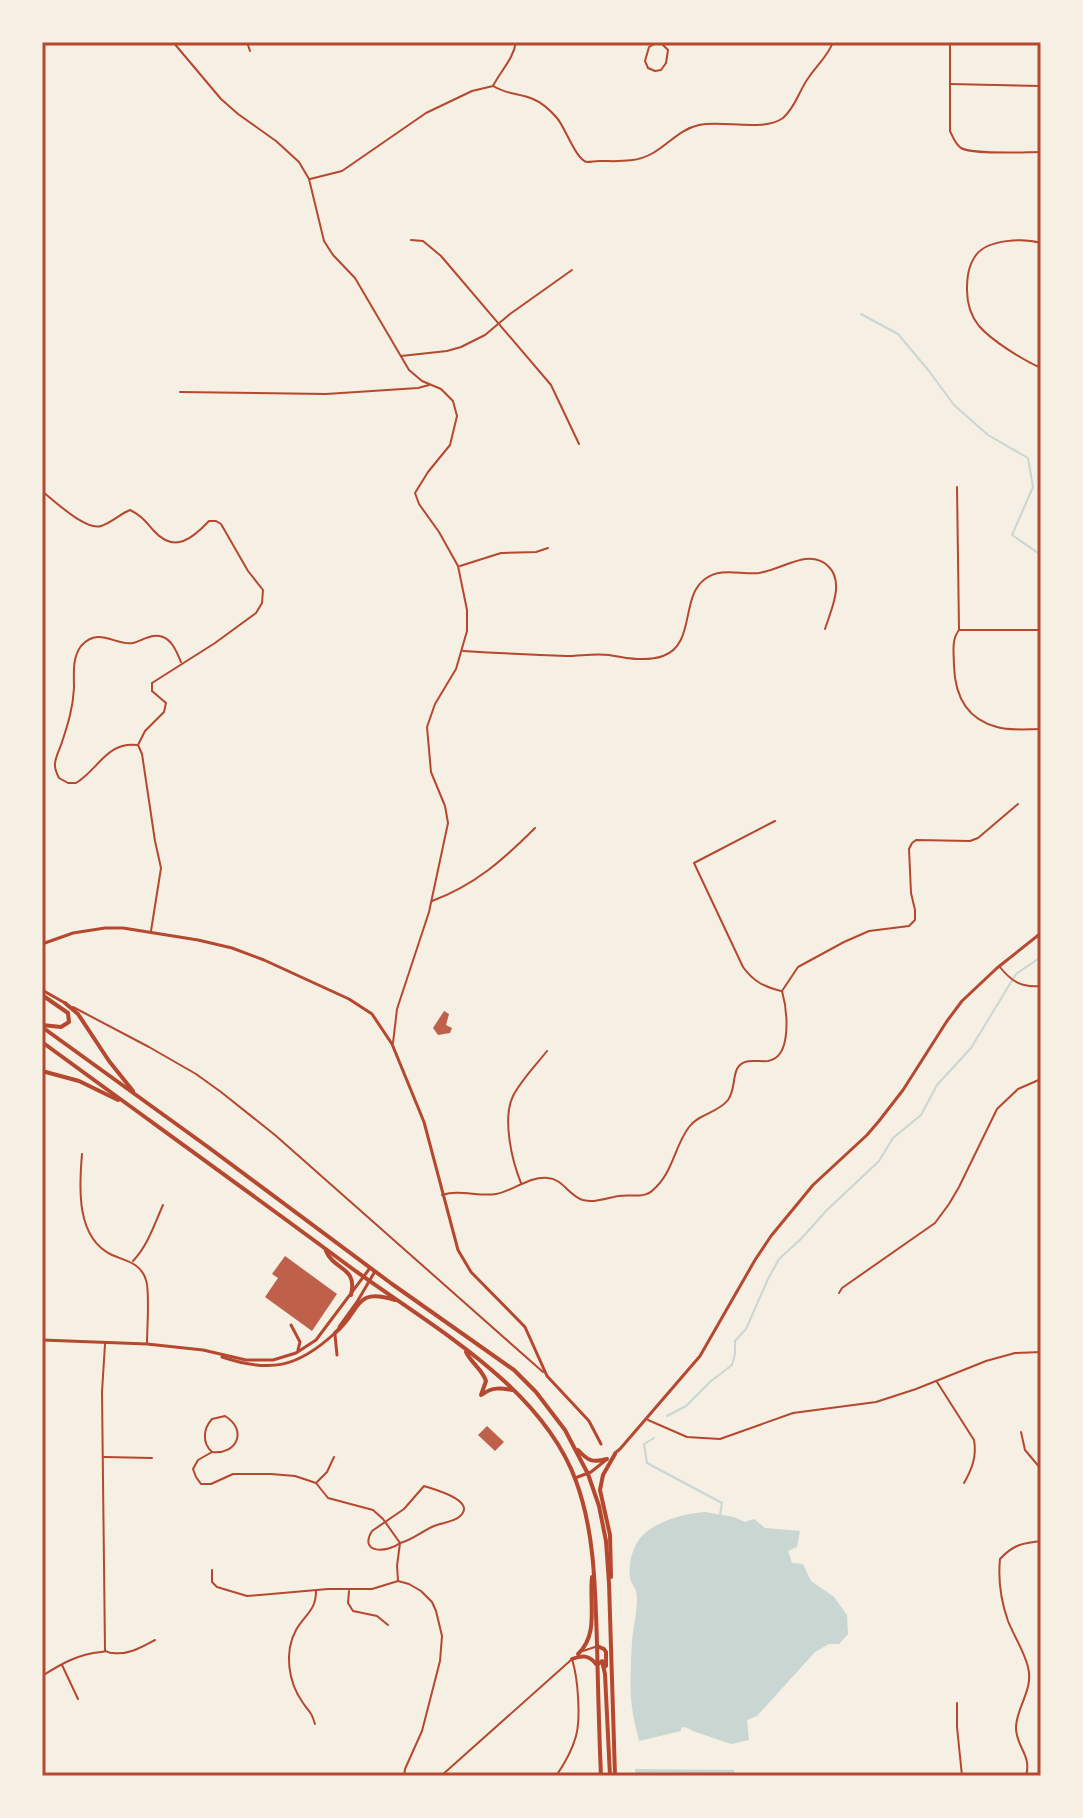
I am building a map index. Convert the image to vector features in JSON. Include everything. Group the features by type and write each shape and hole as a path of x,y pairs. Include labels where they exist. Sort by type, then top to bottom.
{"highway":[{"path":"42,992 68,1013 69,1022 61,1027 42,1026"},
{"path":"65,1003 78,1014 137,1096"},
{"path":"42,1026 372,1270 514,1370 537,1393 565,1430 588,1474 606,1541 613,1776"},
{"path":"42,1042 465,1350 515,1391 552,1436 575,1478 591,1536 601,1776"},
{"path":"42,1071 79,1081 128,1105"},
{"path":"325,1249 328,1257 351,1277 351,1295"},
{"path":"335,1333 365,1298 376,1295 400,1302"},
{"path":"465,1350 470,1361 483,1372 486,1381 481,1395 498,1388 515,1391"},
{"path":"573,1446 591,1462 607,1459"},
{"path":"609,1583 612,1573 610,1535 600,1490 603,1475 615,1454"},
{"path":"578,1654 588,1643 591,1633 593,1563"},
{"path":"597,1646 606,1652 613,1776"},
{"path":"572,1659 584,1656 597,1666"},
{"path":"597,1666 602,1661 605,1674"}],"street":[{"path":"173,42 221,99 299,162 309,179 324,241 355,278 409,370 441,389 453,401 457,416 450,445 415,493 458,566 467,610 467,631 456,669 435,704 427,727 431,772 445,806 448,823 431,901 397,1009 392,1044"},
{"path":"247,42 250,51"},
{"path":"493,86 510,62 516,42"},
{"path":"659,42 668,50 668,57 661,70 655,71 648,68 645,61 649,47 659,42"},
{"path":"309,179 342,171 426,113 472,91 493,86 506,93 532,98 546,106 561,122 580,158 588,162 642,159 691,127 706,123 767,124 784,117 833,42"},
{"path":"950,42 950,131 954,141 962,148 977,151 1041,152"},
{"path":"950,84 1041,86"},
{"path":"1041,243 1011,239 982,249 967,274 967,299 979,326 1013,352 1041,368"},
{"path":"411,240 423,241 441,256 551,385 579,444"},
{"path":"400,356 461,347 485,335 572,270"},
{"path":"180,392 326,394 418,388 430,384"},
{"path":"42,487 44,493 86,524 103,526 130,510 140,514 157,535 170,542 186,541 209,521 216,521 221,524 248,571 263,590 262,603 256,613 152,683 152,691 164,699 166,709 145,731 138,745"},
{"path":"957,487 959,630 954,637 955,683 962,702 982,721 999,728 1041,729"},
{"path":"458,566 501,553 536,552 548,548"},
{"path":"462,651 609,655 645,659 661,657 672,652 681,640 697,587 705,579 722,573 756,573 782,568 814,558 825,563 833,572 836,583 836,595 825,629"},
{"path":"959,630 1041,630"},
{"path":"138,745 115,747 76,783 59,778 55,765 72,714 74,662 78,650 85,642 98,637 133,643 150,635 163,637 169,642 181,664"},
{"path":"138,745 161,868 151,932"},
{"path":"442,1195 450,1192 495,1195 544,1177 563,1184 582,1199 598,1201 621,1195 645,1196 651,1193 669,1170 687,1129 720,1108 730,1097 739,1066 766,1061 780,1055 784,1049 782,991 798,967 869,931 909,926 915,920 909,849 912,843 916,840 970,841 978,838 1018,804"},
{"path":"775,821 694,863 743,967 750,977 765,987 782,991"},
{"path":"431,901 444,897 485,873 535,828"},
{"path":"42,944 90,929 123,928 198,940 264,960 349,999 372,1014 392,1044 424,1122 458,1250 483,1285 525,1327 547,1376"},
{"path":"575,1478 588,1474 615,1454 700,1356 771,1236 813,1185 879,1121 962,1001 978,984 1041,933"},
{"path":"999,966 1010,980 1018,984 1041,986"},
{"path":"42,992 173,1061 221,1092 275,1135 547,1376 589,1421 601,1444"},
{"path":"521,1184 509,1133 509,1105 547,1051"},
{"path":"839,1293 935,1223 959,1187 997,1109 1018,1089 1041,1079"},
{"path":"82,1154 83,1217 93,1241 104,1250 132,1262 147,1281 147,1344"},
{"path":"132,1262 141,1252 163,1205"},
{"path":"42,1340 147,1344 203,1350 246,1360 273,1360 296,1353 316,1340 363,1277 372,1270"},
{"path":"203,1350 245,1364 274,1367 299,1359 335,1333 369,1281 372,1270"},
{"path":"291,1325 300,1342 296,1353"},
{"path":"335,1333 337,1355"},
{"path":"105,1341 102,1392 105,1651"},
{"path":"646,1419 687,1437 720,1439 793,1413 876,1402 986,1361 1015,1353 1041,1352"},
{"path":"936,1381 974,1440 973,1468 964,1483"},
{"path":"212,1452 207,1448 205,1431 212,1419 225,1416 236,1423 238,1439 225,1452 212,1452 198,1460 193,1469 201,1484 211,1484 233,1474 295,1476 316,1483 328,1498 373,1510 400,1543 398,1581"},
{"path":"1021,1432 1025,1450 1041,1469"},
{"path":"103,1457 152,1458"},
{"path":"316,1483 327,1472 334,1457"},
{"path":"424,1486 458,1499 463,1505 459,1518 431,1527 410,1541 400,1543 380,1550 370,1546 368,1534 404,1509 424,1486"},
{"path":"1026,1776 1029,1768 1027,1757 1016,1728 1028,1694 1029,1669 1007,1618 999,1576 1000,1559 1010,1548 1041,1541"},
{"path":"212,1570 212,1582 217,1587 247,1596 372,1589 398,1581 421,1591 432,1602 442,1636 440,1661 422,1731 404,1776"},
{"path":"315,1724 312,1712 302,1702 296,1688 288,1655 296,1631 316,1603 316,1590"},
{"path":"349,1590 348,1603 353,1611 377,1616 388,1625"},
{"path":"42,1676 73,1657 105,1651 127,1653 155,1640"},
{"path":"441,1776 578,1654 597,1646"},
{"path":"556,1776 568,1759 577,1728 577,1691 572,1659"},
{"path":"62,1664 78,1699"},
{"path":"957,1703 962,1776"}],"shaded area":[{"path":"705,1512 745,1522 754,1519 765,1528 800,1531 797,1547 788,1551 792,1563 803,1564 811,1581 834,1597 847,1615 848,1634 839,1644 829,1644 815,1652 757,1716 747,1720 749,1740 731,1744 685,1727 681,1731 639,1741 631,1691 637,1599 630,1577 632,1555 636,1544 648,1530 680,1516"},
{"path":"635,1769 734,1770 734,1776 636,1776"}],"building":[{"path":"444,1011 449,1014 446,1025 452,1028 450,1033 438,1035 433,1028"},
{"path":"285,1256 337,1294 312,1331 265,1297 278,1278 272,1274"},
{"path":"487,1426 504,1442 495,1451 478,1435"}],"waterway":[{"path":"861,314 898,334 954,405 988,435 1028,458 1033,487 1012,535 1041,555"},
{"path":"667,1416 686,1406 732,1365 735,1341 746,1329 779,1259 879,1161 893,1138 921,1115 937,1085 971,1048 1016,974 1041,957"},
{"path":"654,1438 644,1444 647,1463 722,1503 720,1515"}]}
